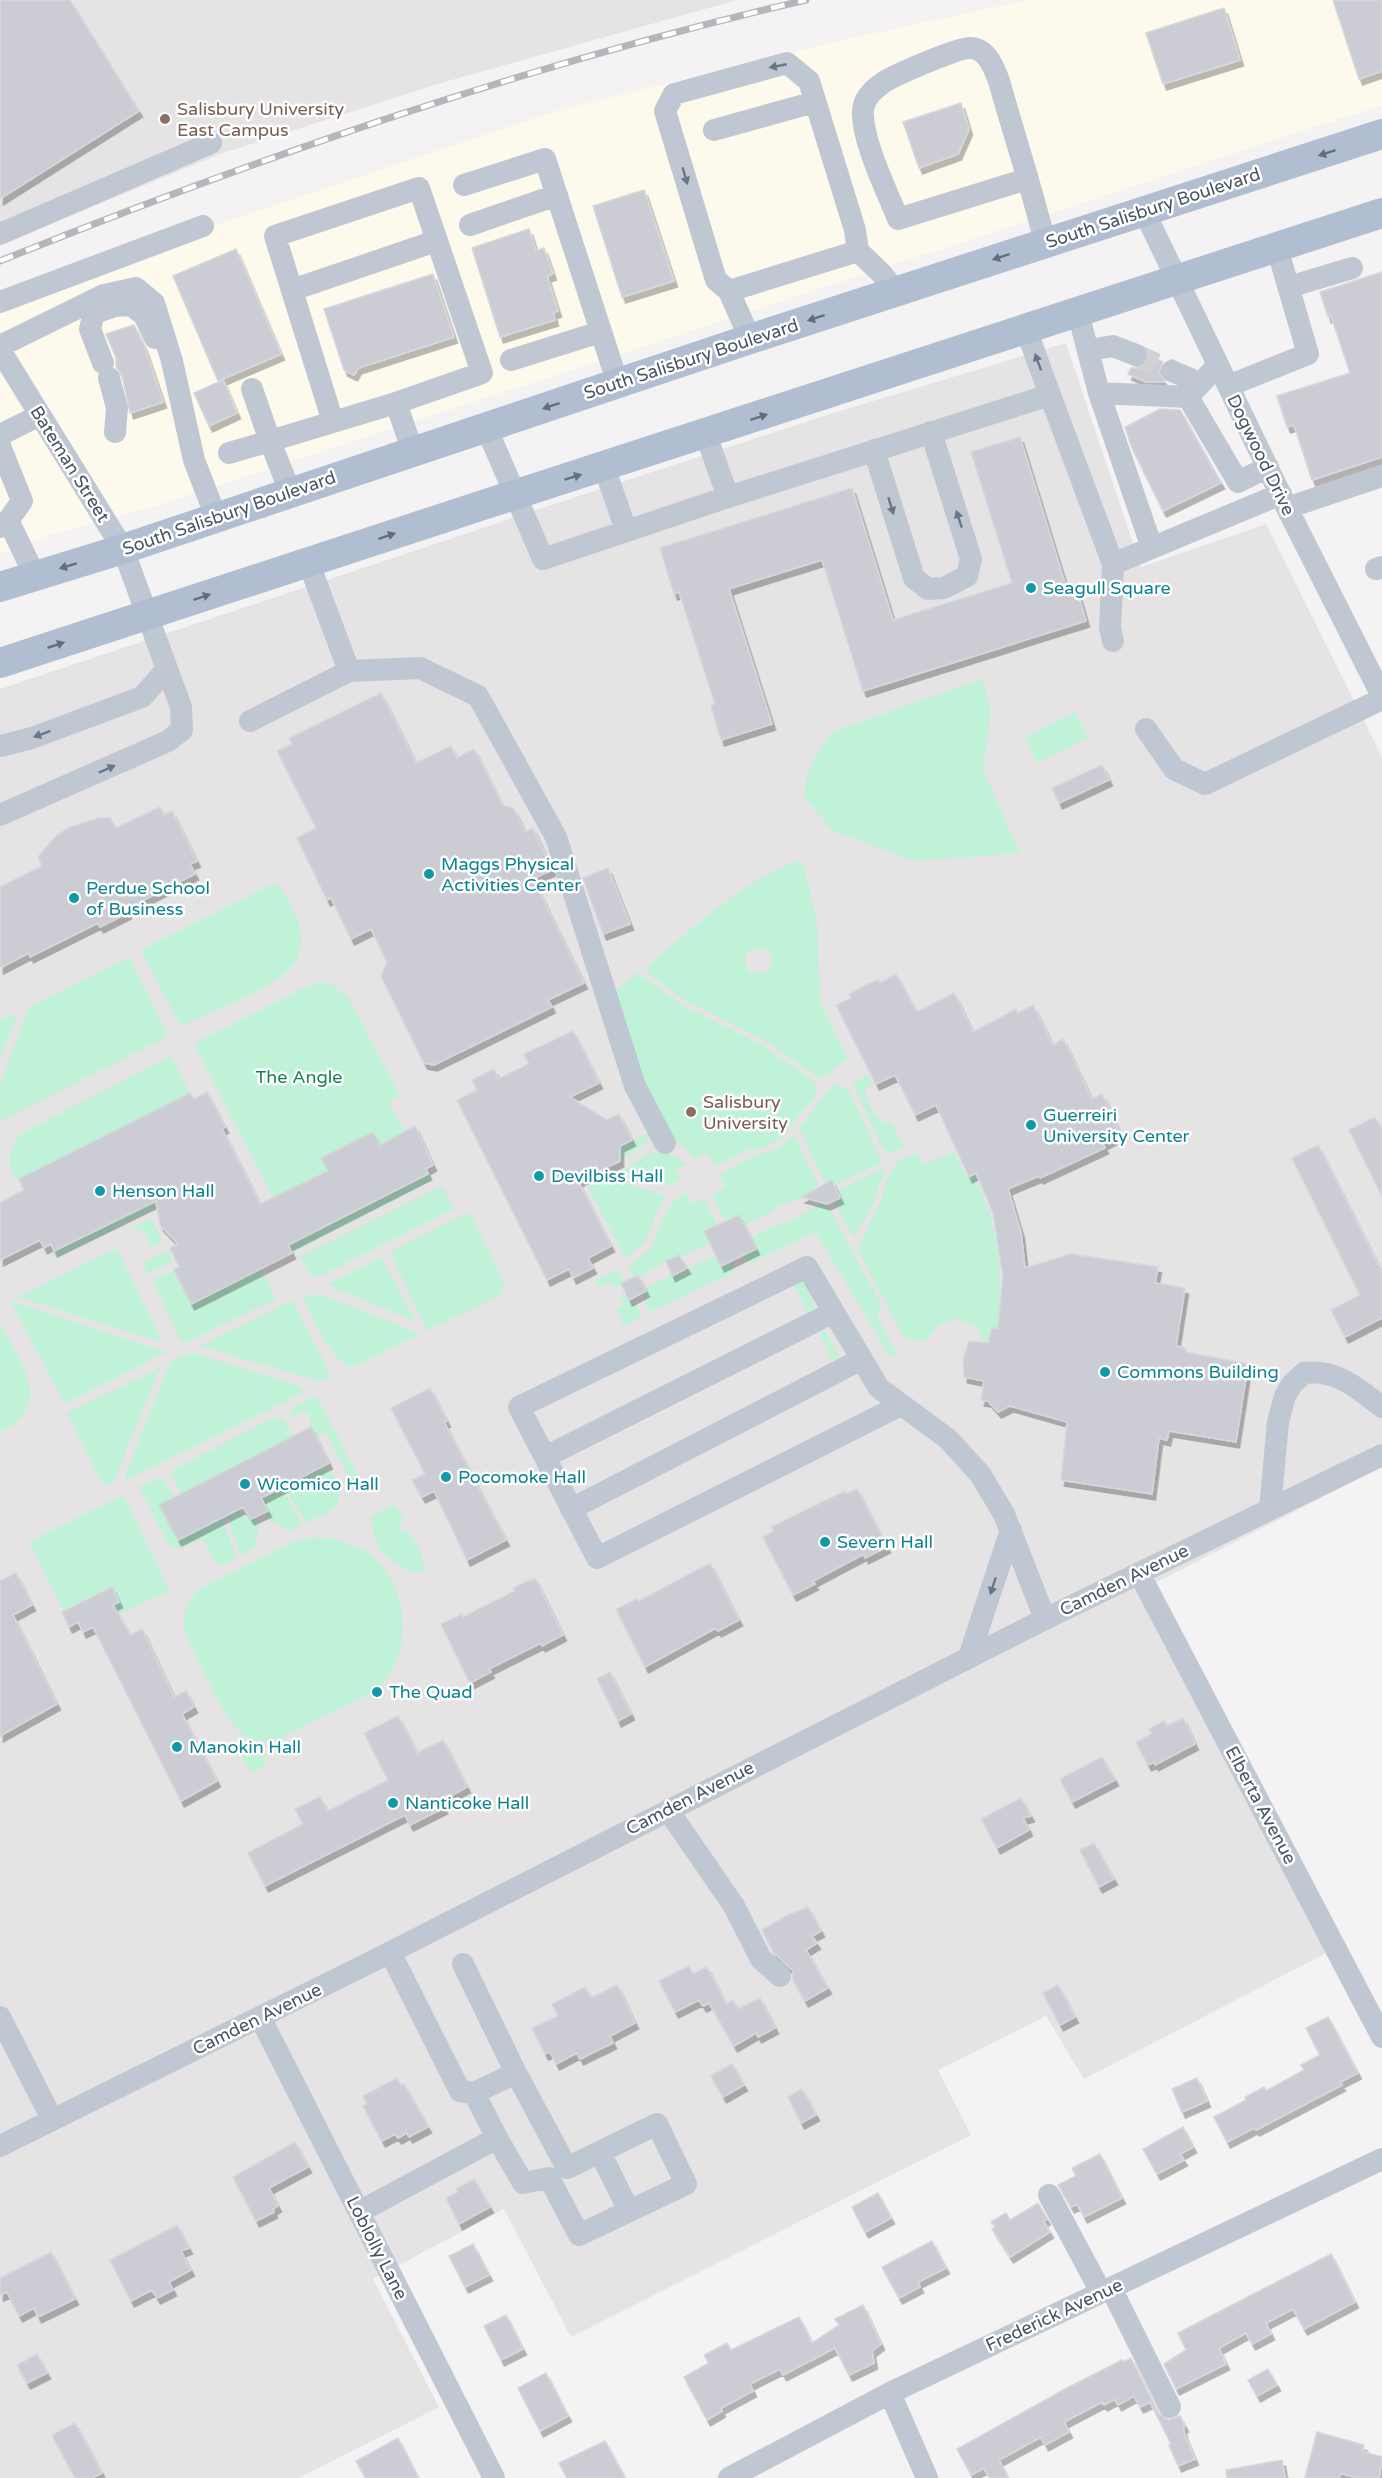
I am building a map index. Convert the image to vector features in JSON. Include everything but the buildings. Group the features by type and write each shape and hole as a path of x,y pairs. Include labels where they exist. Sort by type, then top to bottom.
{"main road":[{"name":"South Salisbury Boulevard","path":"0,587 123,549 750,339 1382,134"},
{"path":"0,663 1382,213"}],"street":[{"path":"1028,179 897,219 866,135 863,109 869,94 885,81 952,53 971,48 983,53 993,65 999,81 1028,179 1045,243"},
{"path":"750,339 729,291 716,280 666,111 674,94 787,63 809,81 855,230 858,251 882,274 896,292"},
{"path":"714,130 815,102"},
{"path":"0,234 211,143"},
{"path":"464,185 545,159 618,384"},
{"path":"230,453 270,441 333,422 396,403 482,373 431,242 419,188 275,236 333,422"},
{"path":"470,225 557,195"},
{"name":"Dogwood Drive","path":"1144,211 1217,366 1381,693"},
{"path":"0,302 202,226"},
{"path":"292,290 431,242"},
{"path":"1228,386 1308,354 1277,248"},
{"path":"729,291 858,251"},
{"path":"1289,287 1352,268"},
{"path":"0,348 104,295 136,288 154,303 172,360 194,460 216,517"},
{"path":"115,432 117,408 90,330 94,313 115,306 131,305 144,315 152,334 172,360"},
{"path":"1078,313 1090,350 1099,393 1152,548"},
{"path":"1026,329 1113,564 1110,628 1113,640"},
{"path":"511,360 600,332"},
{"path":"1090,350 1113,345 1136,355"},
{"name":"Bateman Street","path":"0,348 123,549 181,707 182,730 168,741 0,815"},
{"path":"1099,393 1194,390 1217,366"},
{"path":"1172,371 1194,390 1216,445 1251,506"},
{"path":"252,389 290,492"},
{"path":"486,427 543,558 1050,395"},
{"path":"396,403 413,452"},
{"path":"0,435 40,415"},
{"path":"1216,445 1250,430"},
{"path":"874,450 914,578 928,589 944,588 967,576 971,559 931,432"},
{"path":"706,435 728,497"},
{"path":"0,446 22,501 4,523 36,576"},
{"path":"604,467 626,530"},
{"path":"1238,482 1268,467"},
{"path":"1113,564 1251,506 1284,501 1382,476"},
{"path":"308,561 349,671"},
{"path":"250,721 349,671 420,668 478,696 556,837 635,1086 665,1143"},
{"path":"0,746 32,738 142,697 166,670"},
{"path":"1146,729 1174,769 1205,784 1381,693"},
{"path":"901,1405 597,1558 519,1407 807,1267 879,1388 948,1439 980,1474 1004,1514 1045,1619"},
{"path":"545,1457 834,1312"},
{"path":"571,1509 862,1359"},
{"path":"1270,1509 1278,1422 1285,1396 1292,1384 1304,1373 1331,1374 1356,1387 1382,1407"},
{"name":"Camden Avenue","path":"0,2146 390,1952 1045,1619 1382,1455"},
{"path":"969,1657 1011,1530"},
{"name":"Elberta Avenue","path":"1140,1573 1382,2037"},
{"path":"668,1810 734,1906 761,1959 780,1976"},
{"path":"390,1952 460,2091 474,2093 516,2073"},
{"path":"463,1964 516,2073 558,2173 579,2235 686,2184 657,2124 558,2173 523,2183 474,2093"},
{"path":"0,2017 52,2119"},
{"name":"Loblolly Lane","path":"260,2017 494,2478"},
{"path":"359,2212 497,2138"},
{"path":"600,2152 629,2211"},
{"name":"Frederick Avenue","path":"729,2478 890,2393 1382,2158"},
{"path":"1049,2194 1106,2290 1170,2407"},
{"path":"890,2393 927,2478"}],"shaded area":[{"name":"Salisbury University East Campus","path":"0,0 737,0 441,83 220,154 0,245"},
{"path":"1028,0 1382,0 1382,105 155,506 47,536 0,554 0,308 191,233 556,111 825,44"},
{"name":"Salisbury University","path":"1066,343 1141,567 1266,524 1382,757 1382,1467 1143,1589 1332,1950 1084,2079 1046,2016 938,2070 971,2135 571,2337 504,2209 373,2279 439,2407 298,2478 0,2478 0,689 830,414"}],"green space":[{"path":"982,679 991,711 983,770 1020,853 915,861 833,831 804,797 808,771 831,732"},
{"path":"1075,712 1088,738 1037,763 1025,737"},
{"path":"799,861 804,866 817,922 820,1002 848,1059 820,1079 771,1044 679,997 647,972 648,965 720,906 779,869","holes":["757,947 768,951 772,958 770,969 760,974 749,971 745,964 747,952"]},
{"path":"273,884 281,887 300,927 301,943 297,960 276,980 261,989 181,1026 141,952 144,948"},
{"path":"129,957 167,1033 163,1039 0,1121 0,1085 28,1008"},
{"path":"638,973 682,1005 759,1043 815,1082 817,1094 781,1138 765,1147 745,1151 715,1167 707,1153 695,1159 684,1147 667,1137 612,998 617,989"},
{"name":"The Angle","path":"331,984 349,998 400,1096 389,1102 405,1132 380,1145 373,1132 322,1158 328,1171 273,1198 195,1046 197,1042 309,985"},
{"path":"13,1015 16,1017 0,1061 0,1020"},
{"path":"171,1056 190,1093 19,1179 14,1175 10,1169 10,1156 22,1133"},
{"path":"868,1075 873,1084 867,1088 865,1093 872,1109 881,1121 892,1122 904,1147 891,1153 883,1150 853,1083"},
{"path":"835,1083 841,1088 848,1088 882,1163 834,1185 832,1180 825,1183 799,1128"},
{"path":"649,1132 647,1142 618,1161 619,1148"},
{"path":"794,1135 819,1186 815,1188 815,1191 773,1209 774,1211 745,1225 739,1215 725,1221 712,1194 725,1187 719,1175 750,1158 779,1148"},
{"path":"954,1151 967,1178 974,1175 983,1195 998,1250 1000,1287 997,1329 990,1330 987,1345 976,1327 958,1319 940,1324 924,1342 904,1337 857,1248 881,1203 887,1179 899,1160 917,1153 923,1165"},
{"path":"651,1152 670,1154 687,1164 675,1170 681,1181 665,1185 625,1173 624,1170"},
{"path":"882,1169 886,1173 879,1185 874,1203 855,1236 852,1235 834,1201 840,1198 837,1191"},
{"path":"428,1174 432,1180 292,1253 288,1245"},
{"path":"620,1181 666,1196 645,1241 625,1258 588,1187 601,1182"},
{"path":"442,1186 453,1208 450,1211 317,1278 310,1275 300,1257"},
{"path":"686,1191 692,1204 704,1198 717,1226 704,1232 710,1243 680,1257 679,1255 639,1277 637,1275 633,1277 628,1266 651,1248 667,1208"},
{"path":"153,1203 156,1208 55,1258 53,1253"},
{"path":"823,1203 827,1204 881,1304 878,1318 893,1347 898,1347 891,1358 815,1232 751,1263 741,1256 756,1249 751,1237 781,1223 782,1225"},
{"path":"466,1214 471,1215 504,1282 502,1294 427,1331 390,1252"},
{"path":"151,1218 163,1242 152,1248 143,1229 136,1232 134,1227"},
{"path":"117,1248 163,1343 17,1297 110,1251"},
{"path":"168,1250 173,1260 148,1274 143,1263"},
{"path":"716,1255 721,1266 733,1261 734,1272 650,1312 642,1294 646,1292 644,1289 674,1274 676,1276 686,1272 686,1269"},
{"path":"381,1257 416,1322 327,1285"},
{"path":"261,1268 276,1299 186,1343 181,1341 152,1280 174,1270 191,1303"},
{"path":"618,1270 624,1281 622,1285 616,1288 612,1282 600,1288 596,1280"},
{"path":"798,1282 804,1283 815,1307 812,1312 806,1310 795,1286"},
{"path":"626,1294 629,1299 633,1298 642,1316 624,1326 616,1309 624,1304 620,1297"},
{"path":"305,1295 326,1296 420,1334 352,1368 328,1347 303,1299"},
{"path":"10,1301 167,1352 65,1404"},
{"path":"292,1301 328,1369 329,1375 326,1380 319,1381 200,1346"},
{"path":"0,1322 24,1367 30,1396 26,1409 17,1422 0,1433"},
{"path":"826,1331 839,1356 836,1361 831,1359 820,1336"},
{"path":"191,1352 299,1386 303,1393 127,1480 125,1476 170,1362"},
{"path":"160,1368 114,1481 108,1484 102,1483 67,1413"},
{"path":"313,1397 318,1398 361,1482 358,1487 353,1486 326,1432 316,1437 311,1427 309,1414 298,1412 291,1420 294,1408"},
{"path":"275,1417 284,1420 293,1436 181,1494 172,1476 174,1469"},
{"path":"323,1466 333,1475 339,1486 339,1498 332,1510 306,1523 284,1486"},
{"path":"157,1478 164,1480 175,1497 159,1505 178,1540 222,1518 236,1558 223,1565 216,1563 202,1539 180,1548 168,1544 139,1487"},
{"path":"282,1487 301,1525 290,1531 269,1520 264,1513 268,1510 261,1498"},
{"path":"123,1495 170,1591 118,1614 113,1605 119,1602 111,1587 64,1611 29,1542"},
{"path":"391,1506 397,1508 404,1520 398,1526 401,1532 405,1530 409,1533 419,1549 423,1561 423,1572 414,1574 387,1558 379,1548 371,1517"},
{"path":"238,1510 244,1518 255,1517 259,1526 255,1547 241,1556 226,1515"},
{"path":"315,1537 356,1546 368,1553 393,1583 400,1602 403,1623 396,1662 386,1679 372,1693 278,1739 262,1741 250,1739 229,1719 204,1673 185,1633 183,1620 186,1607 197,1590 292,1542"},
{"path":"249,1751 264,1755 266,1765 254,1772 249,1769 242,1757"}],"tunnel":[{"path":"1136,355 1172,371"}],"railway":[{"path":"0,261 198,185 398,115 600,53 806,0"}],"place":[{"name":"Salisbury University East Campus","path":"165,119"},
{"name":"Seagull Square","path":"1031,588"},
{"name":"Maggs Physical Activities Center","path":"429,874"},
{"name":"Perdue School of Business","path":"74,898"},
{"name":"Salisbury University","path":"691,1112"},
{"name":"Guerreiri University Center","path":"1031,1125"},
{"name":"Devilbiss Hall","path":"539,1176"},
{"name":"Henson Hall","path":"100,1191"},
{"name":"Commons Building","path":"1105,1372"},
{"name":"Pocomoke Hall","path":"446,1477"},
{"name":"Wicomico Hall","path":"245,1484"},
{"name":"Severn Hall","path":"825,1542"},
{"name":"The Quad","path":"377,1692"},
{"name":"Manokin Hall","path":"177,1747"},
{"name":"Nanticoke Hall","path":"393,1803"}]}
